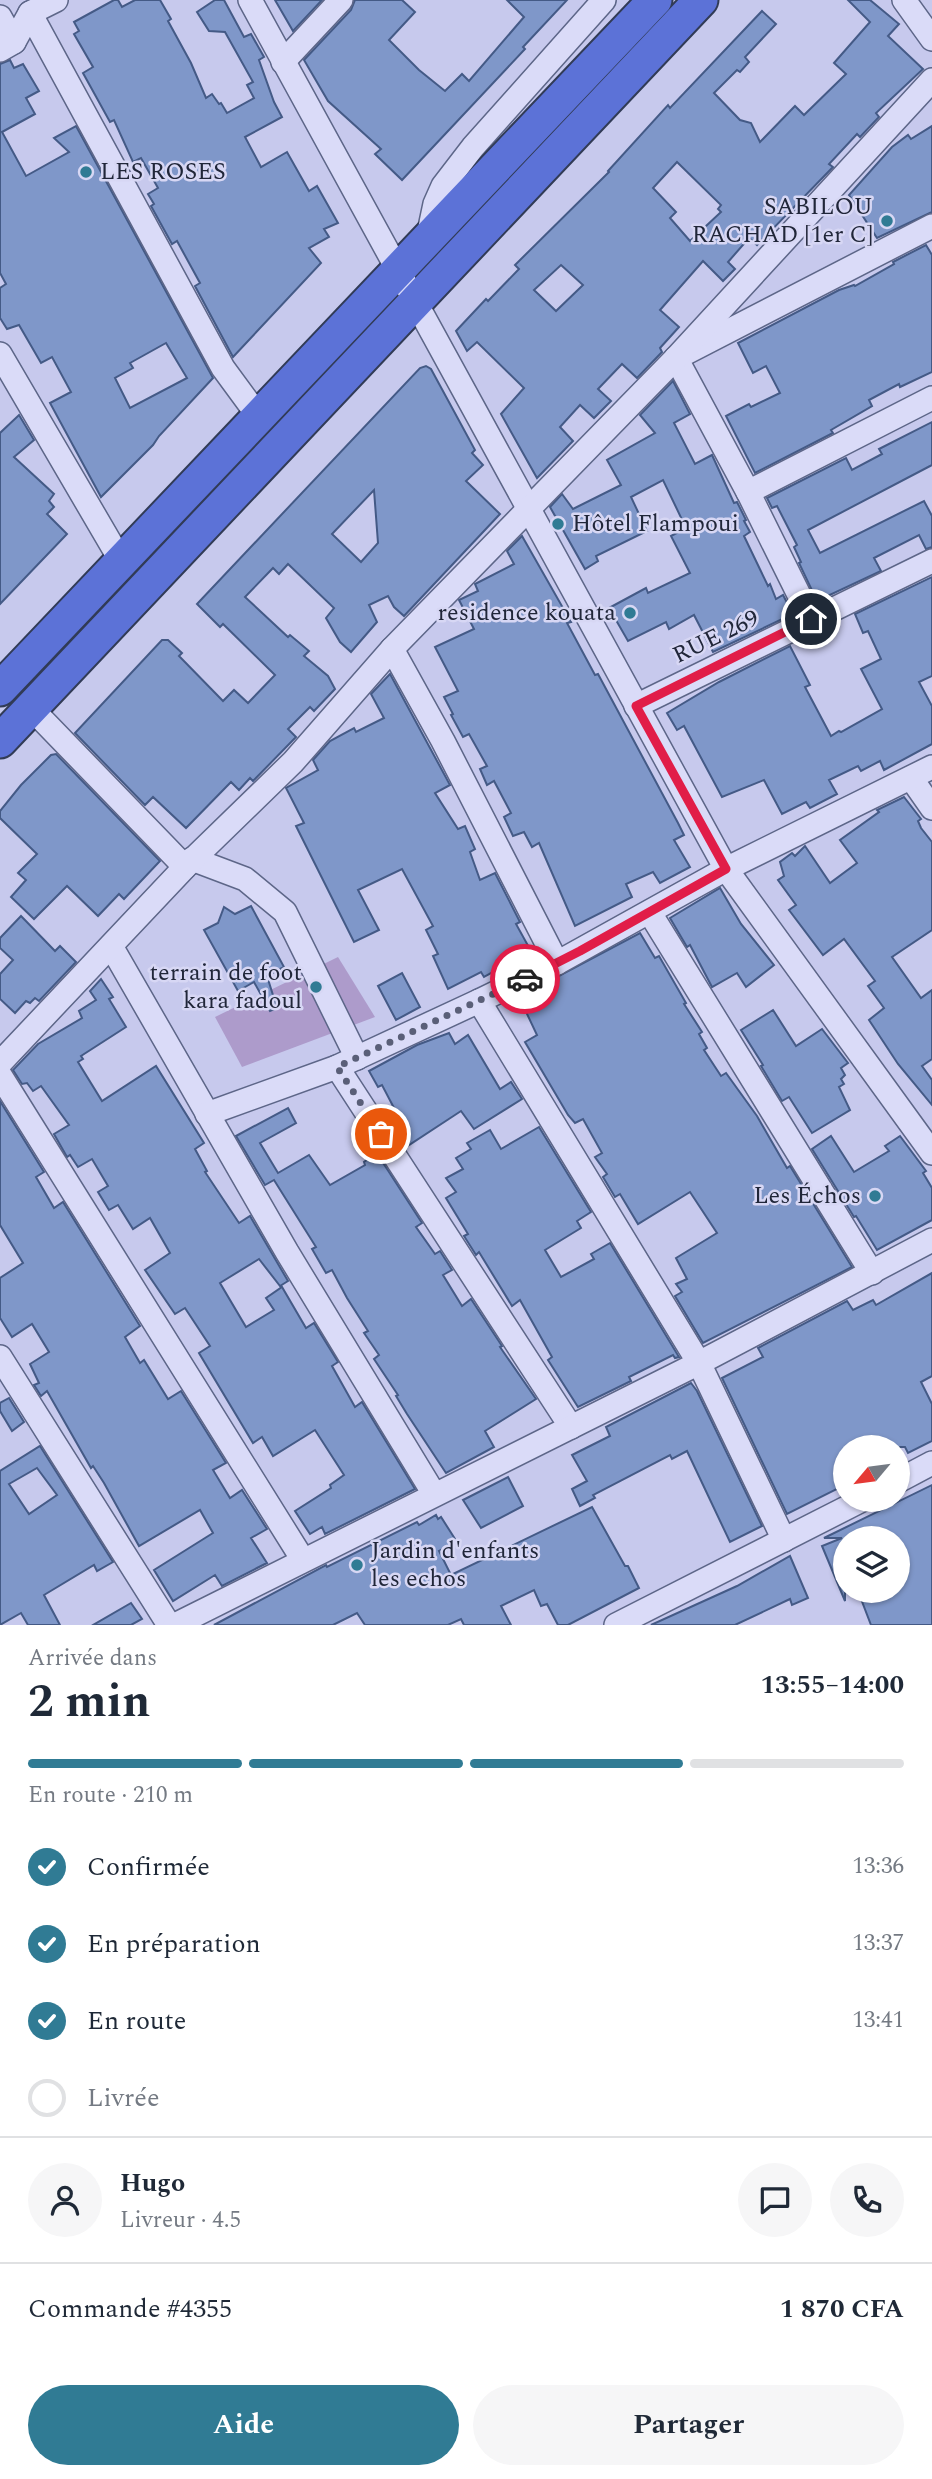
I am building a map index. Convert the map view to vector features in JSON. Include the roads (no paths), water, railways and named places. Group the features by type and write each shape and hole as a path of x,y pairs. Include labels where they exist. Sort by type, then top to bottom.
{"highway":[{"path":"0,689 655,0"},
{"path":"0,741 701,0"}],"street":[{"path":"7,46 30,13 55,0"},
{"path":"250,0 726,869 932,1153"},
{"path":"283,62 341,0"},
{"path":"428,240 435,204 443,186 473,147 604,0"},
{"path":"905,0 932,40"},
{"path":"30,13 223,368 259,417"},
{"path":"0,17 7,46"},
{"path":"0,1063 189,863 293,762 392,649 676,358 932,80"},
{"path":"676,358 932,226"},
{"path":"0,354 121,561"},
{"path":"676,358 748,492 811,619"},
{"path":"748,492 932,398"},
{"name":"RUE 269","path":"636,706 932,561"},
{"path":"392,649 443,741 557,963"},
{"path":"32,708 189,863 245,879 285,912 347,1062 571,1427"},
{"path":"207,1114 347,1062 479,1001 557,963 726,869 932,766"},
{"path":"911,778 932,808"},
{"path":"650,913 872,1273"},
{"path":"111,946 287,1252 435,1494"},
{"path":"479,1001 699,1363 784,1540"},
{"path":"0,1075 303,1560"},
{"path":"175,1625 699,1363 932,1240"},
{"path":"0,1357 169,1625"},
{"path":"910,1475 932,1463"},
{"path":"616,1625 839,1512"}],"place":[{"name":"LES ROSES","path":"86,172"},
{"name":"SABILOU RACHAD [1er C]","path":"887,221"},
{"name":"Hôtel Flampoui","path":"558,524"},
{"name":"residence kouata","path":"630,613"},
{"name":"terrain de foot kara fadoul","path":"316,987"},
{"name":"Les Échos","path":"875,1196"},
{"name":"Jardin d'enfants les echos","path":"357,1565"}]}
